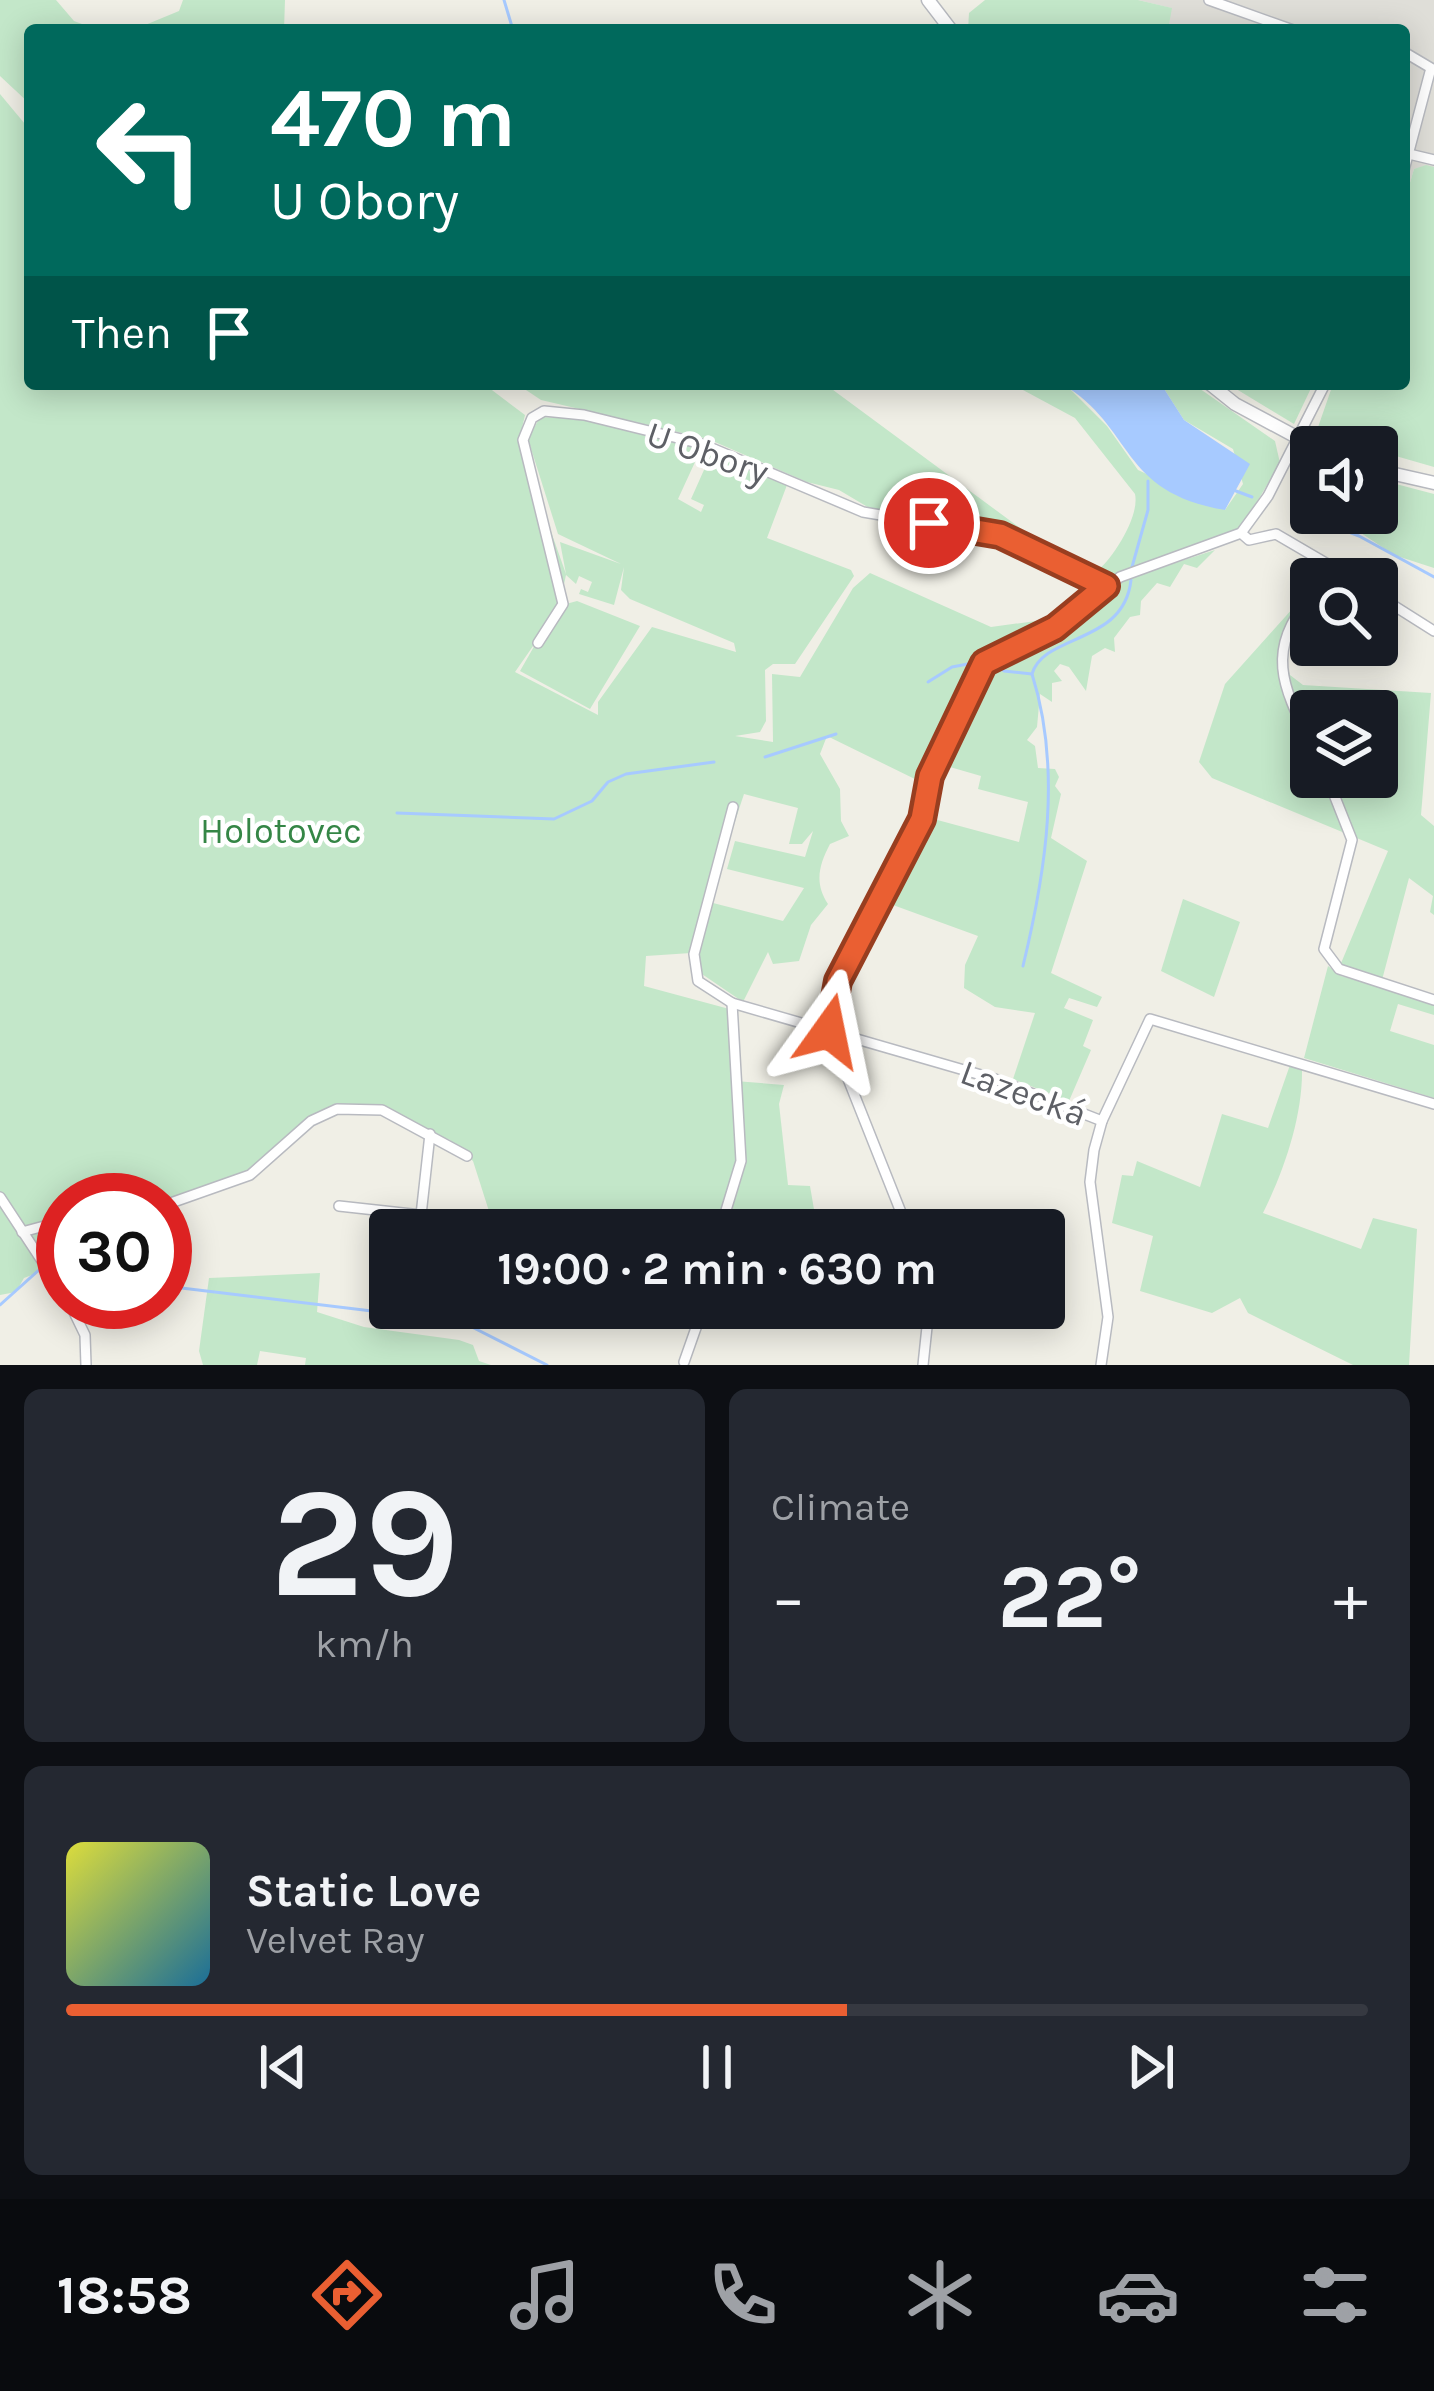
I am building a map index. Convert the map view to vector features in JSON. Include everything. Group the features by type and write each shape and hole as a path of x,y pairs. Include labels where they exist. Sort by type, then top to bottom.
{"street":[{"path":"1210,0 1276,24"},
{"path":"1410,56 1431,68 1410,150"},
{"path":"1220,390 1290,434"},
{"path":"1304,426 1322,390"},
{"name":"U Obory","path":"538,643 563,604 523,440 532,418 544,411 584,415 702,444 891,520 968,526 1000,535 1106,586"},
{"path":"900,1209 829,1031 838,981 922,819 930,776 984,663 1055,628 1106,586 1241,533 1290,452"},
{"path":"1398,475 1434,483"},
{"path":"1241,533 1249,540 1276,533 1319,558"},
{"path":"1398,608 1434,631"},
{"path":"1290,632 1281,648 1283,685 1290,700"},
{"path":"1335,798 1352,840 1322,942 1329,959 1339,969 1434,1000"},
{"path":"727,1209 741,1161 732,1004 698,981 692,970 734,807"},
{"name":"Lazecká","path":"732,1004 995,1079 1102,1121 1142,1030 1150,1019 1160,1018 1434,1104"},
{"path":"192,1195 250,1174 311,1121 337,1109 382,1110 467,1156"},
{"path":"1101,1365 1108,1318 1090,1182 1102,1121"},
{"path":"339,1206 421,1215 430,1134"},
{"path":"0,1197 36,1253"},
{"path":"22,1232 36,1228"},
{"path":"82,1329 86,1365"},
{"path":"684,1362 696,1329"},
{"path":"923,1365 927,1329"}],"shaded area":[{"path":"1138,0 1434,0 1434,167 1414,169 1410,183 1410,24 1169,24 1171,8"}],"green space":[{"path":"0,0 56,0 82,24 24,24 24,98 0,76"},
{"path":"183,0 285,0 284,24 148,24 179,11"},
{"path":"985,0 1138,0 1172,8 1169,24 968,24 969,13"},
{"name":"Holotovec","path":"0,94 24,123 24,390 492,390 525,415 519,441 566,574 560,542 621,564 558,534 528,439 540,417 586,419 701,449 678,499 701,512 704,505 691,499 712,452 787,485 767,538 851,570 854,576 795,664 773,664 765,670 766,721 760,732 735,736 773,742 772,674 800,677 853,588 870,573 991,627 1043,620 1046,624 977,660 923,783 827,736 820,754 840,789 841,821 849,836 830,844 823,859 820,881 828,904 811,925 799,961 773,964 768,952 743,1002 699,972 698,957 713,903 783,921 804,888 727,869 735,841 805,857 813,831 802,844 789,844 798,808 744,794 691,953 646,956 644,986 733,1010 735,1081 784,1085 779,1104 788,1185 810,1186 814,1209 488,1209 473,1161 450,1140 365,1104 334,1107 249,1173 192,1193 192,1173 36,1173 36,1273 24,1278 16,1292 0,1295","holes":["624,567 621,590 630,599 734,643 736,652 652,627 598,702 598,715 515,672 540,636 520,671 590,709 640,626 577,601 566,604 561,598 566,575 576,584 579,576 592,582 588,592 581,589 579,594 614,605"]},
{"path":"1434,167 1434,467 1398,457 1398,426 1318,426 1331,390 1410,390 1410,183 1414,169"},
{"path":"526,390 833,390 1058,556 1054,561 979,524 871,509 839,490 807,482 708,439 541,400"},
{"path":"1023,390 1071,390 1107,426 1138,470 1225,510 1243,484 1233,449 1184,420 1165,390 1202,390 1275,441 1280,463 1244,524 1217,542 1103,580 1095,573 1123,537 1135,494 1075,418"},
{"path":"1238,390 1310,390 1294,424"},
{"path":"1398,485 1434,494 1434,568 1394,555 1362,534 1398,534"},
{"path":"1215,550 1197,568 1184,564 1170,587 1157,583 1141,601 1140,615 1130,617 1114,638 1115,652 1105,648 1092,656 1086,691 1069,667 1060,664 1054,671 1062,681 1052,683 1052,702 1040,694 1037,727 1027,740 1035,746 1038,768 1055,769 1059,777 1055,786 1061,794 1051,838 1087,861 1051,973 1102,997 1097,1007 1069,998 1064,1008 1093,1020 1083,1046 1091,1050 1069,1101 1013,1079 1035,1013 995,1007 964,988 965,965 978,936 882,901 930,818 1019,842 1028,802 978,789 981,776 943,765 989,665 1009,649 1080,621 1122,580"},
{"path":"1290,611 1290,626 1279,646 1290,675 1303,685 1383,690 1290,690 1290,798 1398,798 1398,691 1431,693 1421,815 1434,826 1434,915 1430,912 1433,896 1409,878 1382,980 1339,968 1388,851 1212,778 1199,762 1225,684"},
{"path":"1183,899 1240,922 1214,997 1161,971"},
{"path":"1328,966 1341,976 1434,1002 1434,1015 1398,1004 1390,1031 1434,1045 1434,1098 1304,1058"},
{"path":"1290,1065 1302,1068 1296,1124 1263,1213 1361,1249 1373,1218 1417,1229 1409,1365 1353,1365 1248,1313 1240,1298 1212,1313 1140,1291 1153,1236 1112,1223 1122,1175 1133,1176 1137,1161 1200,1187 1222,1114 1268,1128"},
{"path":"320,1273 317,1312 369,1329 459,1340 473,1345 479,1361 491,1365 305,1365 306,1358 260,1351 257,1365 203,1365 199,1351 209,1278"}],"water":[{"path":"1070,390 1165,390 1184,420 1250,464 1225,510 1165,489 1146,474 1086,401"}],"waterway":[{"path":"504,0 511,24"},
{"path":"1132,567 1148,510 1148,481"},
{"path":"1236,491 1252,497"},
{"path":"1354,534 1434,577"},
{"path":"993,661 1004,671 1032,674 1052,651 1114,616 1131,580"},
{"path":"928,682 952,667 978,662"},
{"path":"1023,966 1047,820 1046,746 1032,674"},
{"path":"765,757 836,734"},
{"path":"397,813 554,819 592,801 608,782 626,774 714,762"},
{"path":"0,1305 36,1273"},
{"path":"192,1289 468,1325 547,1365"}],"route":[{"path":"829,1031 838,981 856,938 922,819 930,776 984,663 991,655 1055,628 1106,586 1084,580 1000,535 929,523"}]}
